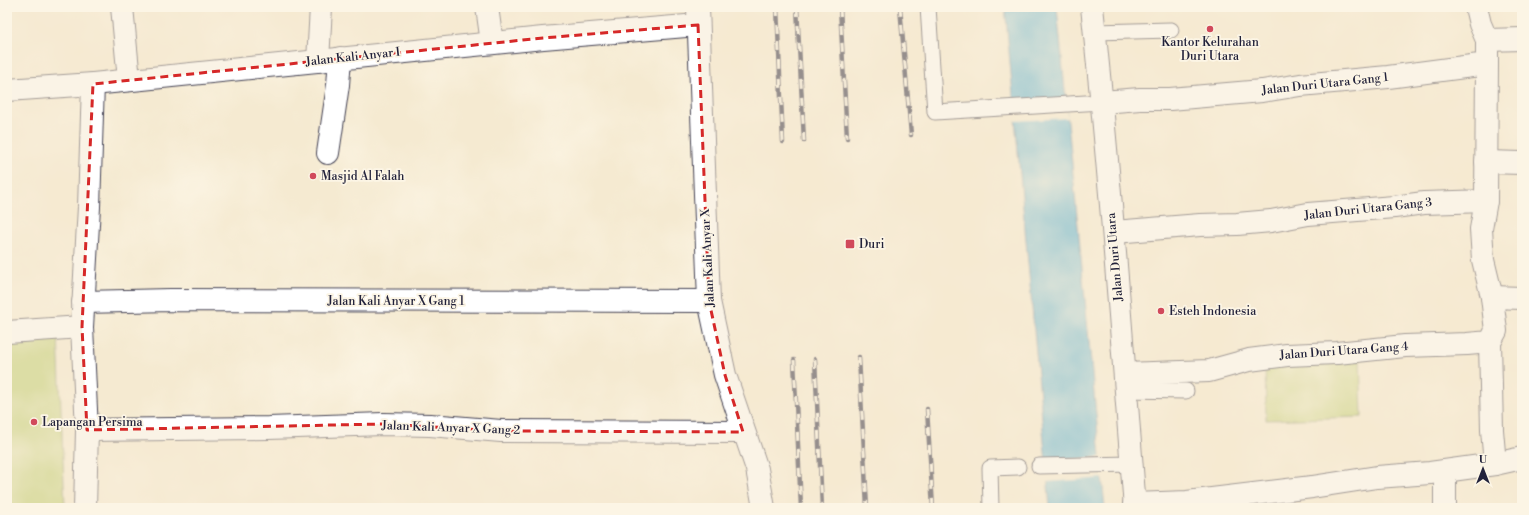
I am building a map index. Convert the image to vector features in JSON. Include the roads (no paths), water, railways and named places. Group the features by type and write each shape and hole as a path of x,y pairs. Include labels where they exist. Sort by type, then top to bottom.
{"street":[{"path":"122,7 129,80"},
{"path":"318,61 321,7"},
{"path":"487,7 492,43"},
{"name":"Jalan Duri Utara","path":"1092,7 1114,232 1125,382 1123,464 1135,506"},
{"path":"1476,7 1480,24 1487,40 1486,201 1482,229 1482,260 1492,297 1496,331 1490,342 1492,430 1496,464"},
{"name":"Jalan Kali Anyar I","path":"7,90 93,84 492,43 698,16"},
{"name":"Jalan Kali Anyar X","path":"698,16 709,301 725,375 757,470 764,508"},
{"path":"1487,40 1522,39"},
{"path":"328,153 338,85 340,58"},
{"name":"Jalan Duri Utara Gang 1","path":"1102,102 1140,99 1170,99 1262,91 1300,85 1388,77 1487,64"},
{"path":"85,508 87,430 82,327 92,162 93,84"},
{"path":"1486,162 1522,163"},
{"name":"Jalan Duri Utara Gang 3","path":"1114,232 1200,224 1237,224 1271,221 1308,214 1424,203 1486,201"},
{"path":"1492,297 1522,298"},
{"name":"Jalan Kali Anyar X Gang 1","path":"83,302 171,300 709,301"},
{"path":"7,332 82,327"},
{"name":"Jalan Duri Utara Gang 4","path":"1125,382 1209,371 1249,360 1287,355 1337,353 1405,346 1490,342"},
{"name":"Jalan Kali Anyar X Gang 2","path":"87,430 269,428 383,424 430,425 501,431 743,432"},
{"path":"1135,506 1188,502 1312,487 1376,477 1445,471 1496,464 1522,458"},
{"path":"1445,471 1445,508"}],"lane":[{"path":"928,7 934,112 1102,102"},
{"path":"1095,32 1171,30"},
{"path":"1125,382 1186,391"},
{"path":"1039,466 1123,464"},
{"path":"991,508 990,468 1018,467"}],"water":[{"path":"1005,7 1057,7 1105,508 1050,508"}],"railway":[{"path":"777,7 783,142"},
{"path":"797,7 804,141"},
{"path":"840,7 847,138"},
{"path":"900,7 911,135"},
{"path":"859,357 867,508"},
{"path":"815,359 822,508"},
{"path":"794,360 801,508"},
{"path":"927,409 933,508"}],"place":[{"name":"Kantor Kelurahan Duri Utara","path":"1210,29"},
{"name":"Masjid Al Falah","path":"313,176"},
{"name":"Duri","path":"850,244"},
{"name":"Esteh Indonesia","path":"1161,311"},
{"name":"Lapangan Persima","path":"34,422"}]}
